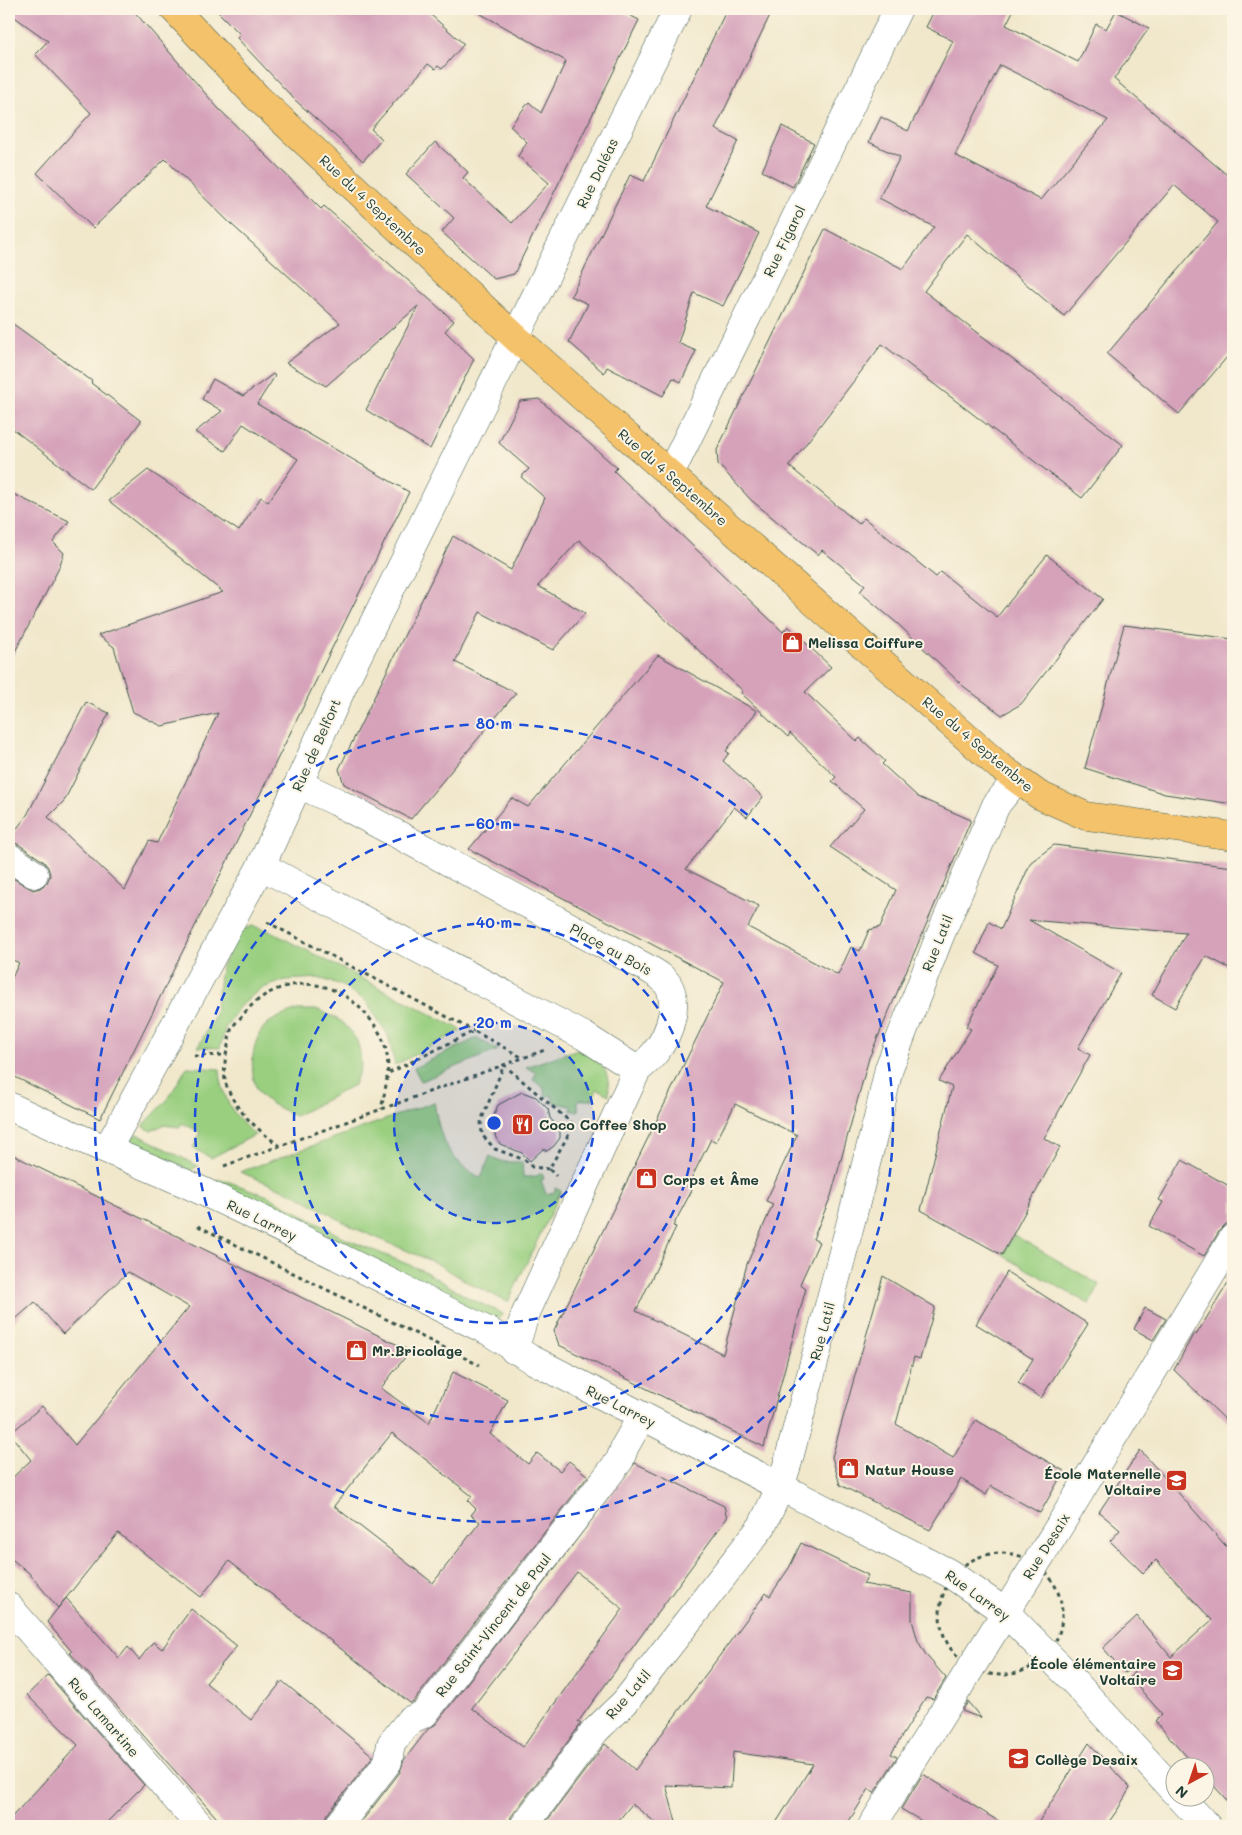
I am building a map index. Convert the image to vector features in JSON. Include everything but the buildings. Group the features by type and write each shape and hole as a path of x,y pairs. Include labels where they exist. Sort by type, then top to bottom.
{"main road":[{"name":"Rue du 4 Septembre","path":"174,9 257,97 516,338 1017,779 1039,795 1086,816 1233,836"}],"street":[{"name":"Rue Daléas","path":"516,338 678,9"},
{"name":"Rue Figarol","path":"670,474 898,9"},
{"name":"Rue de Belfort","path":"108,1148 261,866 347,677 516,338"},
{"name":"Rue Latil","path":"524,1826 595,1731 625,1702 762,1526 780,1488 878,1118 889,1068 939,938 996,805 1017,779"},
{"name":"Place au Bois","path":"299,784 337,802 663,978 672,992 674,1005 671,1020 655,1053 637,1070 525,1316 514,1350"},
{"path":"9,857 34,874"},
{"path":"261,866 584,1036 637,1070"},
{"name":"Rue Larrey","path":"9,1106 73,1137 108,1148 490,1332 514,1350 949,1573 1005,1612 1071,1678 1164,1780"},
{"name":"Rue Desaix","path":"872,1826 1233,1238"},
{"name":"Rue Saint-Vincent de Paul","path":"338,1826 388,1762 391,1744 410,1720 424,1714 620,1460 642,1416"},
{"name":"Rue Lamartine","path":"9,1607 200,1826"},
{"path":"1190,1808 1207,1826"}],"path":[{"path":"239,907 523,1058"},
{"path":"280,1146 258,1129 238,1106 225,1083 226,1056 232,1028 252,1003 270,991 300,982 327,986 351,999 374,1022 385,1045 389,1073 382,1109"},
{"path":"389,1073 474,1031"},
{"path":"216,1169 550,1049"},
{"path":"504,1065 574,1125 549,1169"},
{"path":"504,1065 481,1121 482,1135 495,1149 525,1160 532,1167 549,1169 560,1180"}],"green space":[{"path":"253,926 269,931 462,1030 395,1065 388,1035 366,1001 341,985 318,978 286,980 260,989 239,1007 225,1028 220,1048 198,1047 215,1015 221,968 240,931"},
{"path":"297,1010 319,1010 338,1019 348,1028 357,1041 361,1066 354,1085 295,1116 272,1104 259,1092 255,1083 252,1062 256,1041 266,1025 277,1018"},
{"path":"477,1038 498,1050 421,1081 414,1068"},
{"path":"578,1049 593,1057 606,1071 609,1095 597,1089 592,1100 578,1100 578,1111 571,1111 571,1106 553,1103 552,1095 546,1097 543,1087 533,1080 536,1073 526,1067"},
{"path":"187,1067 220,1069 223,1088 230,1106 255,1135 211,1158 193,1148 200,1132 182,1123 180,1127 163,1125 151,1131 143,1126 168,1099"},
{"path":"434,1102 439,1127 447,1147 469,1171 481,1178 490,1156 503,1162 522,1162 523,1177 534,1177 542,1173 544,1179 541,1180 546,1194 555,1192 555,1188 561,1191 508,1302 471,1284 436,1263 354,1228 297,1195 240,1172"},
{"path":"137,1134 198,1166 185,1173 125,1142"},
{"path":"221,1179 268,1196 346,1239 424,1271 469,1298 503,1314 497,1320 487,1322 207,1183"},
{"path":"1014,1235 1100,1285 1089,1304 1002,1255"}],"place":[{"name":"Melissa Coiffure","path":"792,642"},
{"name":"Coco Coffee Shop","path":"523,1124"},
{"name":"Corps et Âme","path":"647,1179"},
{"name":"Mr.Bricolage","path":"356,1350"},
{"name":"Natur House","path":"849,1469"},
{"name":"École Maternelle Voltaire","path":"1177,1481"},
{"name":"École élémentaire Voltaire","path":"1172,1671"},
{"name":"Collège Desaix","path":"1019,1759"}]}
